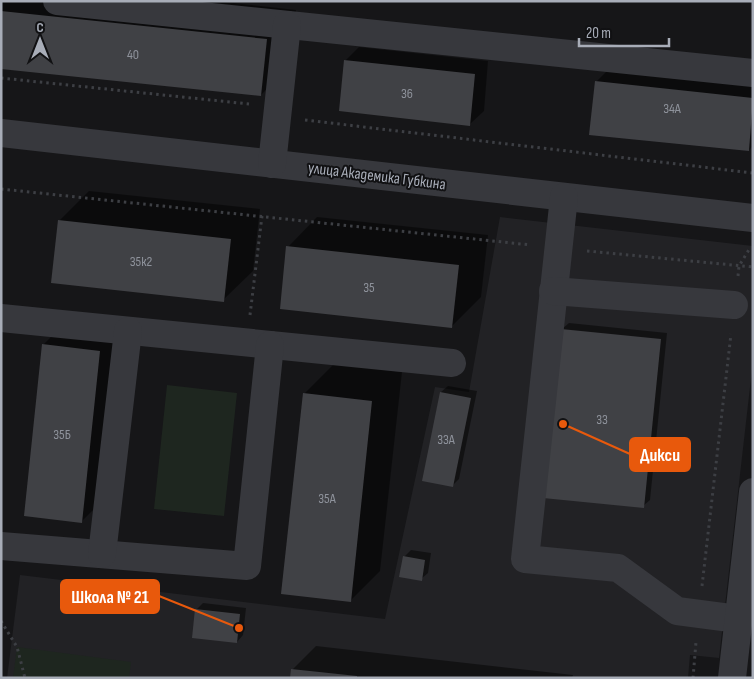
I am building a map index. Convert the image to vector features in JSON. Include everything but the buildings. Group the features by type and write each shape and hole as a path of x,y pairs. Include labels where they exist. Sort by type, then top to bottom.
{"street":[{"path":"57,1 753,73"},
{"path":"272,164 287,25"},
{"name":"улица Академика Губкина","path":"1,133 564,197 752,230"},
{"path":"564,197 525,559 618,568 677,610 738,619"},
{"path":"553,290 734,305"},
{"path":"1,318 452,363"},
{"path":"102,554 128,331"},
{"path":"1,546 247,566 258,344"},
{"path":"732,678 753,492"}],"path":[{"path":"1,78 259,104 297,119 753,173"},
{"path":"1,189 753,267"},
{"path":"258,344 262,216"},
{"path":"693,678 739,266 749,251 752,230"},
{"path":"1,621 17,647 25,678"}],"shaded area":[{"path":"500,217 753,246 753,361 719,658 690,655 688,678 7,678 20,575 385,619 435,387 469,392"},
{"path":"167,385 237,393 224,516 154,509"},
{"path":"17,647 131,662 129,678 13,678"}],"place":[{"name":"Дикси","path":"563,424"},
{"name":"Школа № 21","path":"239,628"}]}
